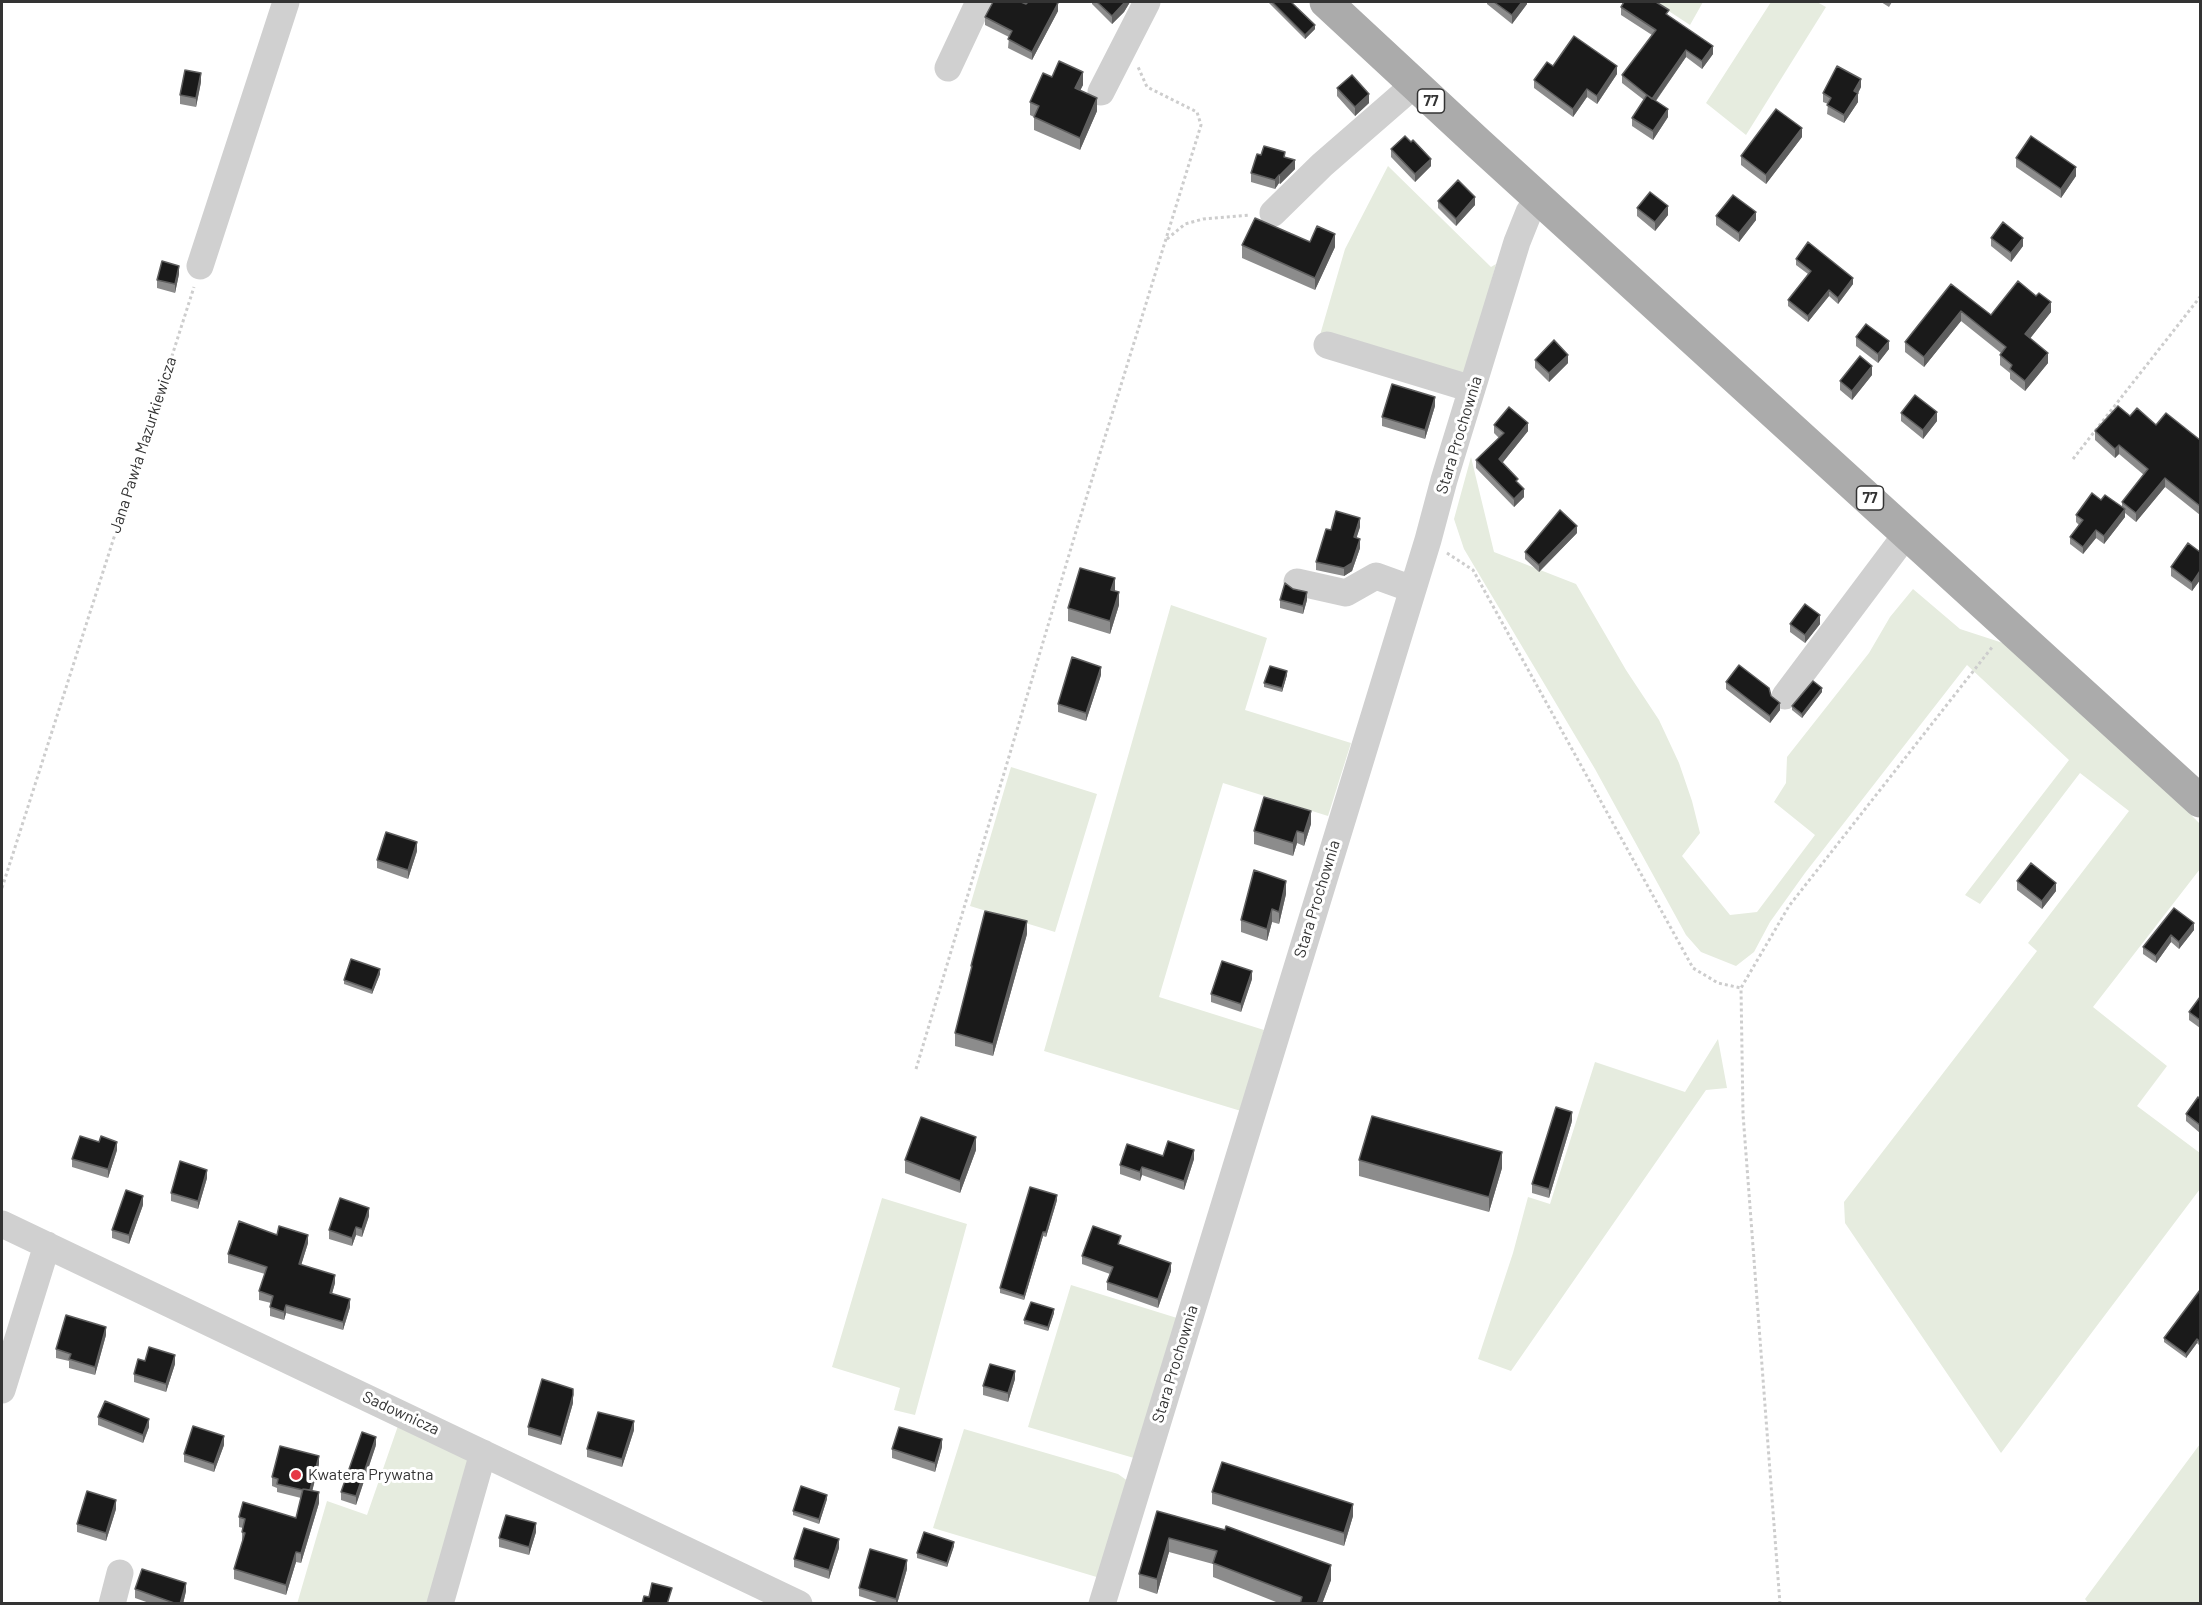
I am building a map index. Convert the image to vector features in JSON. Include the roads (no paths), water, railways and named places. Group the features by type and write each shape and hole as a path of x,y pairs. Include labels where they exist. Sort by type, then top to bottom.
{"main road":[{"name":"77","path":"1326,2 1414,85 1908,532 2200,801"}],"street":[{"path":"200,266 286,2"},
{"path":"948,68 979,2"},
{"path":"1101,92 1147,2"},
{"path":"1273,213 1322,165 1414,85"},
{"name":"Stara Prochownia","path":"1102,1604 1413,590 1472,389 1521,232 1529,212 1539,198"},
{"path":"1327,345 1472,389"},
{"path":"1785,696 1908,532"},
{"path":"1297,582 1346,593 1376,576 1413,590"},
{"name":"Sadownicza","path":"2,1224 799,1604"},
{"path":"2,1390 47,1245"},
{"path":"440,1604 483,1453"},
{"path":"112,1604 120,1573"}],"place":[{"name":"Kwatera Prywatna","path":"296,1475"}]}
